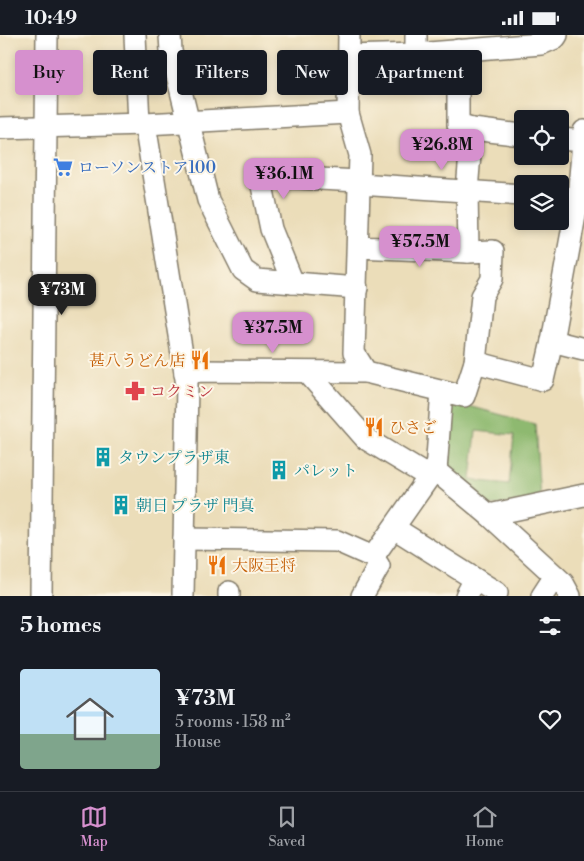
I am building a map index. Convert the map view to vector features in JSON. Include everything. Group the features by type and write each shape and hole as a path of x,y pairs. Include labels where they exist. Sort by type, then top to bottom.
{"street":[{"path":"41,596 47,35"},
{"path":"135,35 142,124 188,385 183,596"},
{"path":"170,35 171,51 208,201 243,270 257,280 357,288"},
{"path":"349,35 348,56 416,44 458,50 485,41 541,44 555,38 557,35"},
{"path":"348,95 348,113 360,155 354,353 366,372"},
{"path":"458,95 458,125 472,129 514,134"},
{"path":"0,128 142,124 348,113"},
{"path":"468,252 467,191 472,129"},
{"path":"475,362 543,380 552,341 584,138 569,139"},
{"path":"293,283 271,229 260,176 514,194"},
{"path":"185,373 196,371 366,372 464,396 475,362 482,296 492,279 493,251 468,252 358,247"},
{"path":"552,341 584,349"},
{"path":"308,373 366,439 432,474 489,515 555,575 563,583 570,596"},
{"path":"373,557 432,474 442,391"},
{"path":"489,515 584,495"},
{"path":"394,528 471,588 497,593"},
{"path":"184,539 337,541 373,557 379,566 362,596"},
{"path":"542,596 555,575"}],"green space":[{"path":"447,400 535,424 540,499 483,507 444,474","holes":["476,431 514,435 509,484 471,480"]}],"place":[{"name":"ローソンストア100","path":"63,167"},
{"name":"甚八うどん店","path":"200,360"},
{"name":"コクミン","path":"135,391"},
{"name":"ひさご","path":"374,427"},
{"name":"タウンプラザ東","path":"103,457"},
{"name":"パレット","path":"279,470"},
{"name":"朝日 プラザ 門真","path":"121,505"},
{"name":"大阪王将","path":"217,565"}]}
